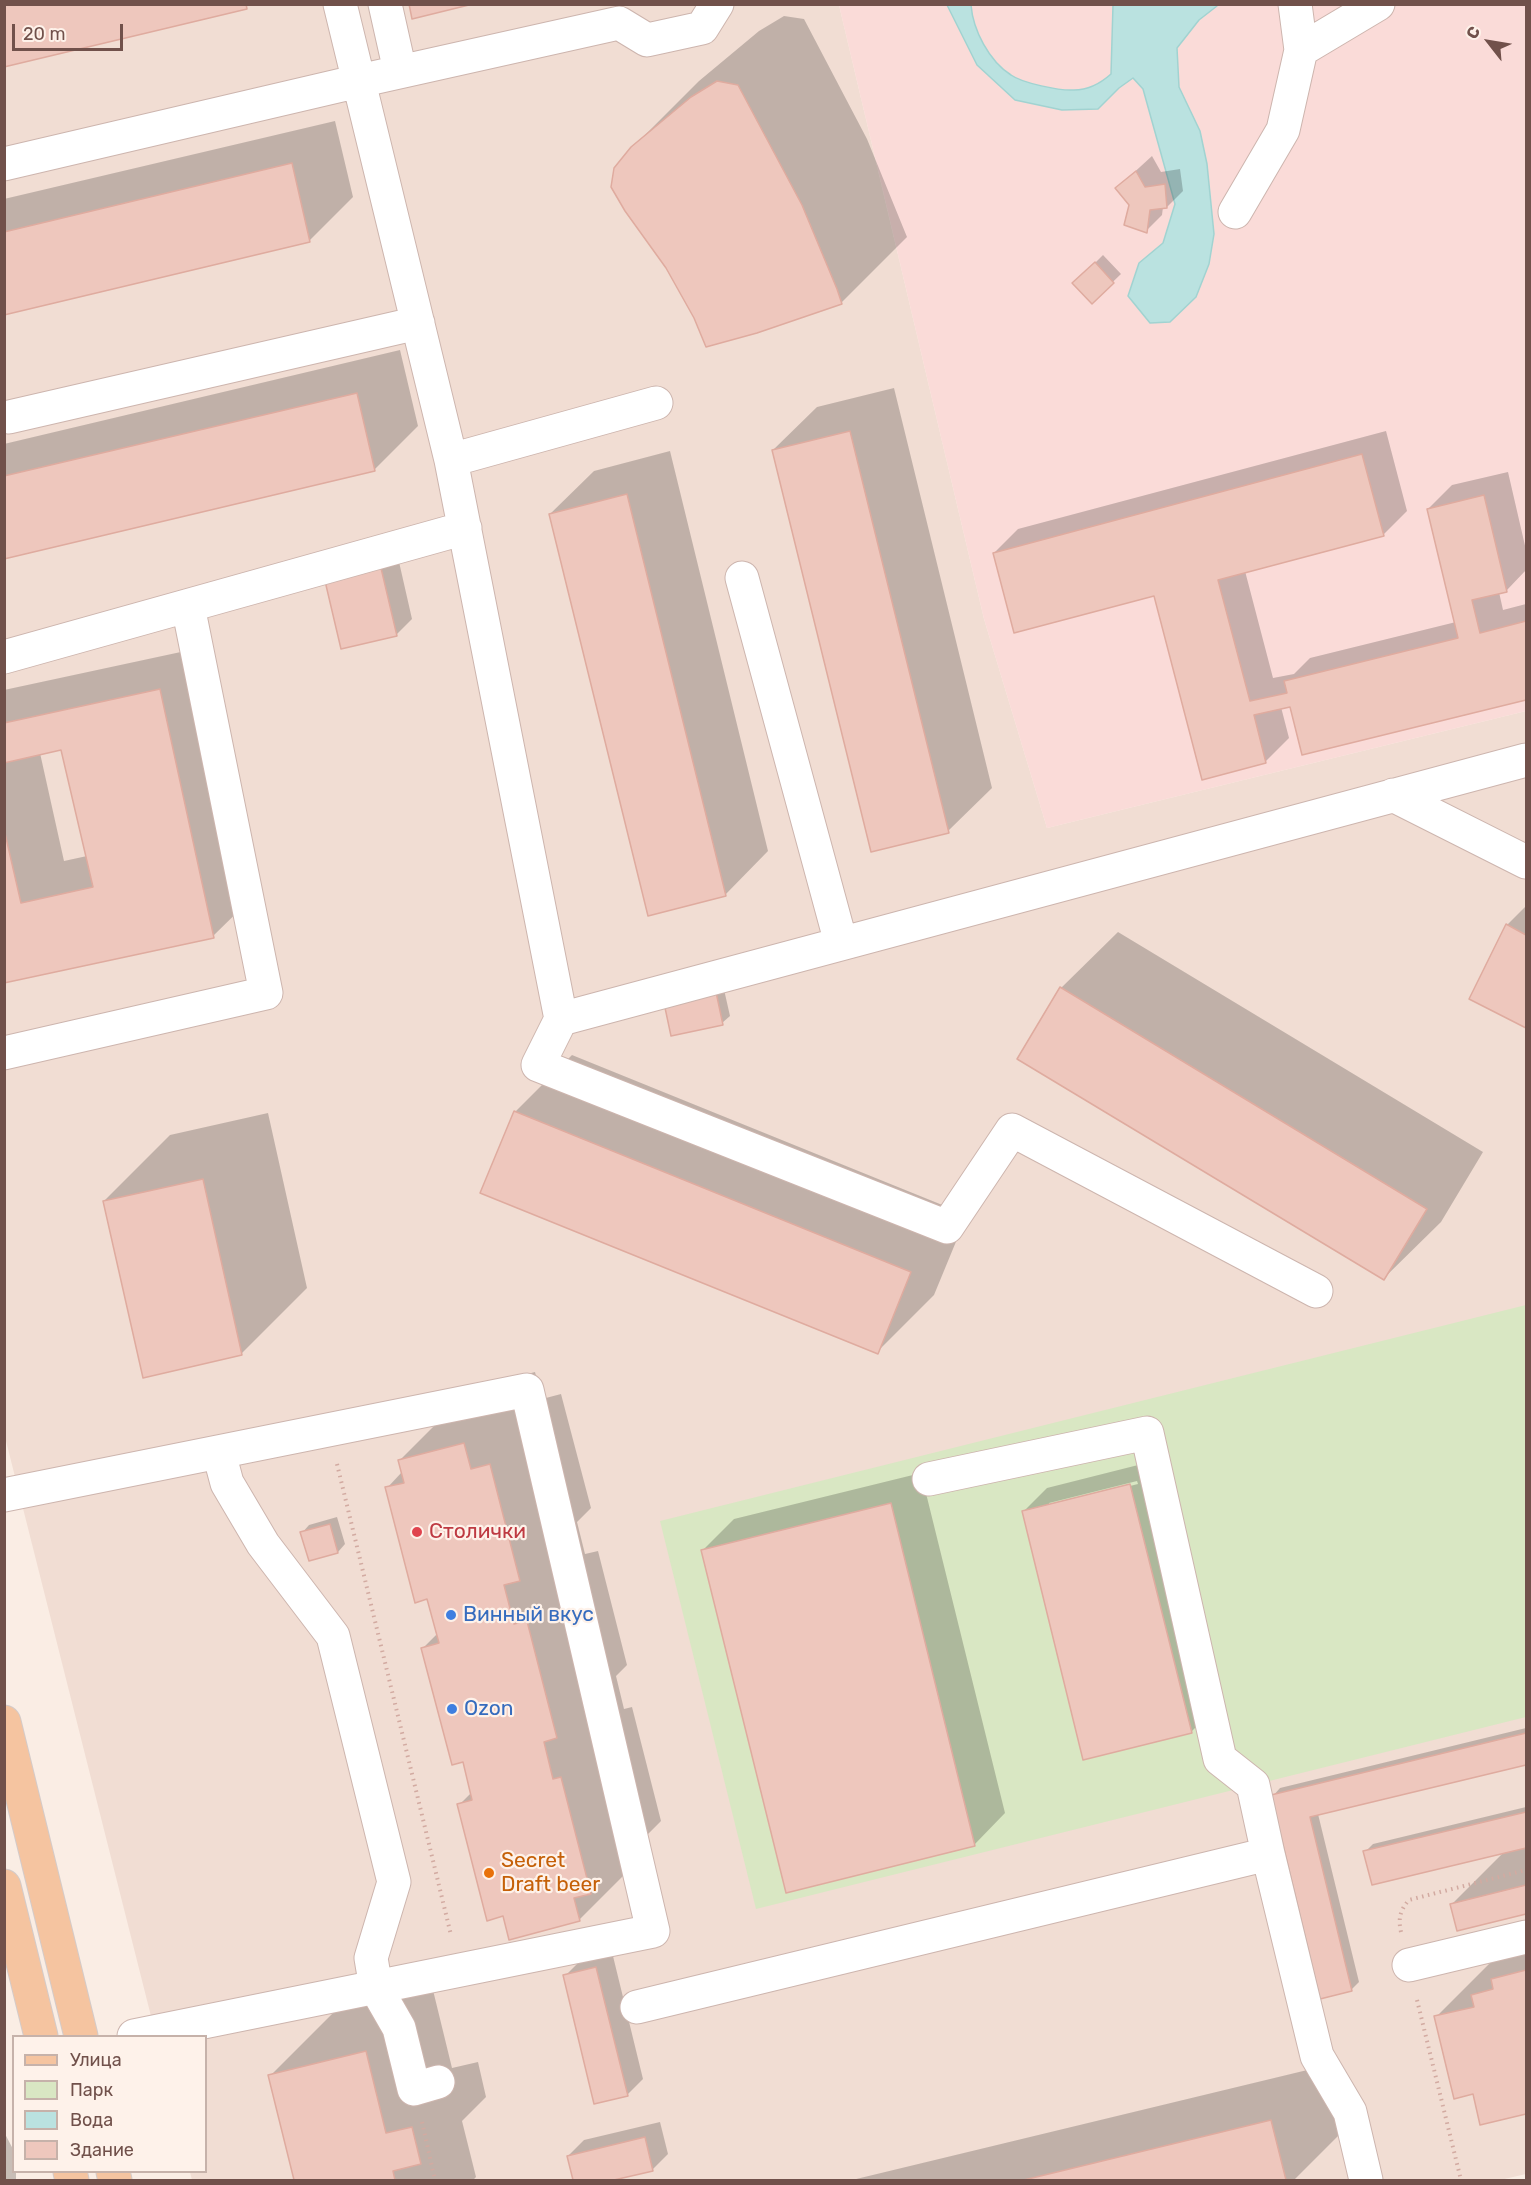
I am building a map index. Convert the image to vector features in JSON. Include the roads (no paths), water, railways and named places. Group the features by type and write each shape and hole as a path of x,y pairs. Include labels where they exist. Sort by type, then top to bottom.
{"main road":[{"path":"4,1722 81,2035"},
{"path":"4,1886 41,2035"}],"lane":[{"path":"340,4 452,460 561,1019 538,1065 947,1227 1012,1130 1316,1292"},
{"path":"385,4 400,71"},
{"path":"4,164 400,71 619,23 647,40 702,28 717,4"},
{"path":"1235,212 1283,130 1300,50 1294,4"},
{"path":"1300,50 1378,4"},
{"path":"9,417 418,323"},
{"path":"452,460 656,403"},
{"path":"4,657 465,528"},
{"path":"742,578 841,943"},
{"path":"4,1053 266,993 188,606"},
{"path":"561,1019 1527,760"},
{"path":"1393,795 1527,862"},
{"path":"4,1495 528,1390 653,1931 144,2035"},
{"path":"929,1479 1147,1433 1220,1759 1253,1785 1317,2056 1350,2112 1366,2181"},
{"path":"219,1453 227,1483 263,1544 333,1636 394,1882 371,1958 376,1988 399,2028 426,2086"},
{"path":"637,2007 1268,1854"},
{"path":"1409,1965 1527,1937"}],"water":[{"path":"947,5 971,5 975,25 989,53 1011,75 1041,86 1074,90 1094,85 1111,74 1113,5 1217,5 1199,20 1177,48 1179,87 1200,131 1207,164 1214,234 1209,264 1196,297 1170,322 1150,323 1128,296 1139,263 1163,243 1175,204 1143,89 1133,78 1098,109 1062,110 1015,100 977,65"}],"place":[{"name":"Столички","path":"417,1532"},
{"name":"Винный вкус","path":"451,1615"},
{"name":"Ozon","path":"452,1709"},
{"name":"Secret Draft beer","path":"489,1873"}]}
